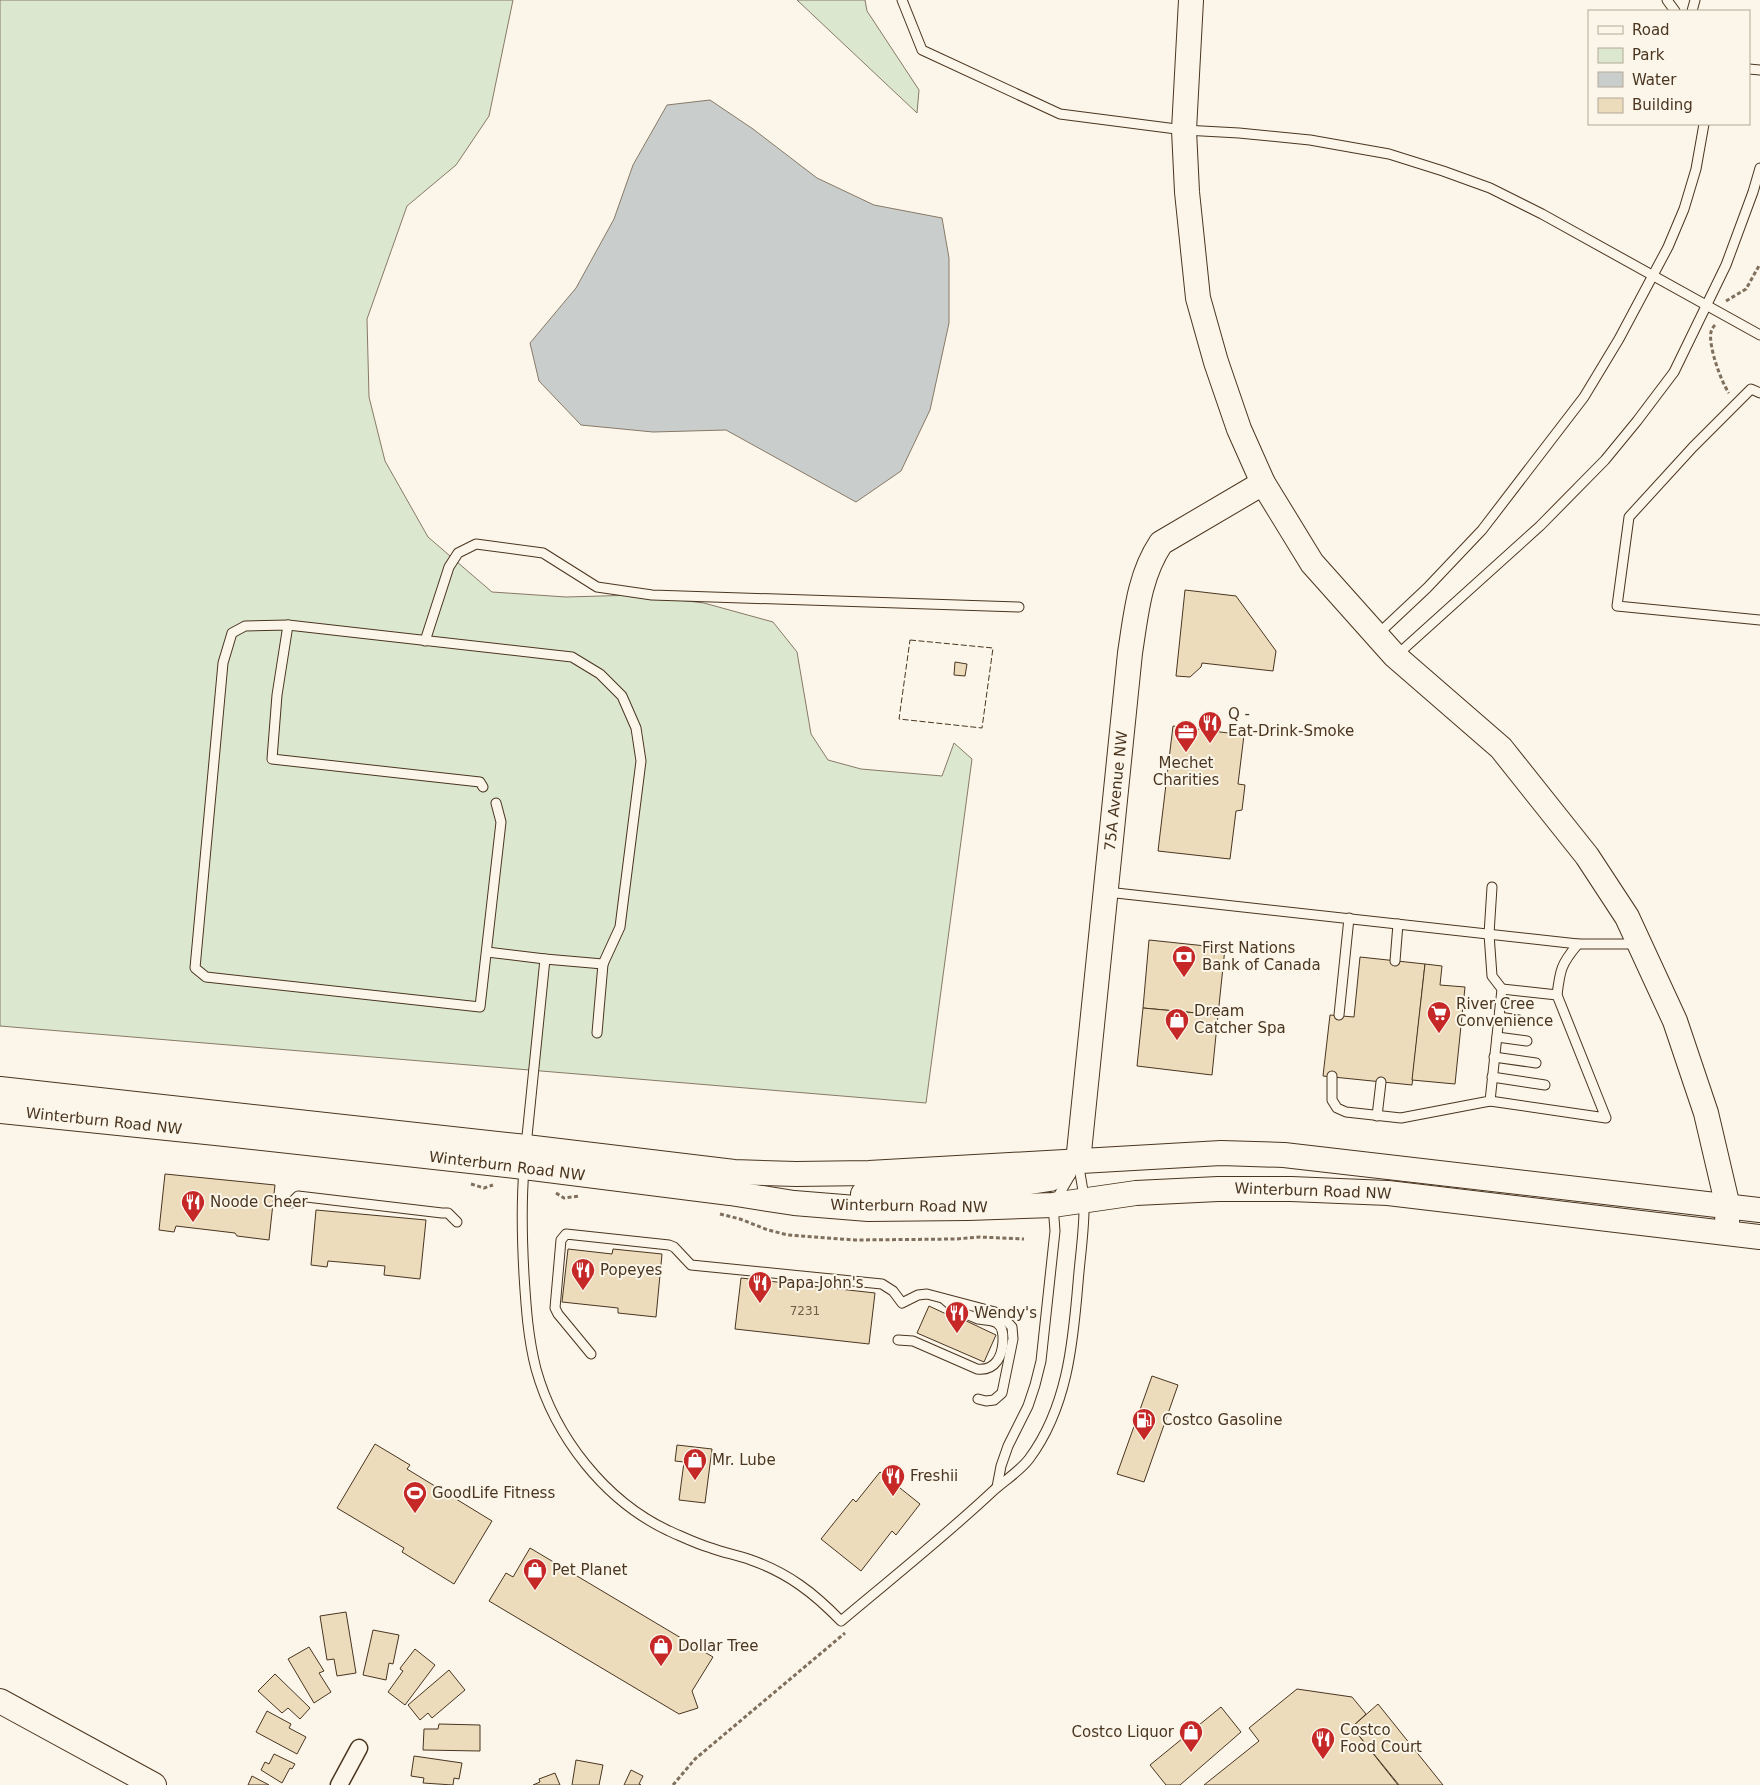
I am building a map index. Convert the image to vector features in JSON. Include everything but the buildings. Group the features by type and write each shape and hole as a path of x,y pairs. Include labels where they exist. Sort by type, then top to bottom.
{"main road":[{"path":"1191,0 1184,130 1187,192 1198,298 1216,362 1239,429 1264,483 1312,563 1395,656 1501,748 1587,856 1627,917 1641,944 1675,1022 1706,1113 1728,1207 1726,1233"},
{"name":"75A Avenue NW","path":"1078,1162 1130,653 1140,590 1152,556 1161,543 1264,483"},
{"name":"Winterburn Road NW","path":"0,1089 525,1157 794,1203 868,1209 968,1208 1053,1205 1136,1193 1218,1189 1291,1189 1388,1193 1760,1237"},
{"name":"Winterburn Road NW","path":"0,1111 216,1133 734,1172 796,1174 869,1173 1221,1153 1284,1155 1760,1210"},
{"path":"794,1203 855,1194 1010,1185 1050,1179 1078,1162"},
{"path":"0,1701 154,1785"}],"street":[{"path":"339,1785 359,1748"}],"lane":[{"path":"902,0 922,50 1060,114 1184,130 1310,140 1389,154 1490,188 1542,214 1760,335"},
{"path":"1376,636 1427,588 1482,530 1584,397 1619,339 1668,247 1684,209 1696,169 1704,125"},
{"path":"1395,656 1540,526 1606,460 1637,422 1674,372 1726,265 1760,168"},
{"path":"1760,393 1750,389 1693,447 1629,517 1617,606 1760,620"},
{"path":"425,641 449,567 458,553 476,544 543,553 597,587 652,595 1019,607"},
{"path":"496,803 501,822 480,1007 206,977 194,968 223,663 232,633 245,626 288,626 572,657 600,674 622,696 636,728 641,761 620,927 603,964 597,1034"},
{"path":"288,626 277,695 272,759 480,782 483,787"},
{"path":"1490,1101 1502,989 1492,976 1489,934 1492,887"},
{"path":"1106,892 1578,944 1641,944"},
{"path":"1339,1016 1349,918"},
{"path":"1395,960 1398,924"},
{"path":"1332,1076 1332,1100 1337,1108 1346,1112 1401,1118 1490,1101 1606,1118 1592,1091 1574,1047 1557,995 1560,971 1565,959 1578,944"},
{"path":"486,952 603,964"},
{"path":"545,959 521,1206 521,1231 528,1320 536,1369 545,1396 568,1441 583,1460 602,1483 637,1511 667,1530 712,1548 750,1560 782,1574 817,1597 840,1622 940,1539 997,1487 1015,1475 1029,1460 1053,1418 1070,1359 1075,1318 1084,1200 1078,1162"},
{"path":"1502,989 1557,995"},
{"path":"1499,1017 1519,1020"},
{"path":"1496,1037 1527,1041"},
{"path":"1494,1057 1536,1063"},
{"path":"1492,1077 1545,1085"},
{"path":"1377,1116 1381,1082"},
{"path":"997,1487 1001,1466 1008,1446 1028,1406 1041,1361 1056,1231 1053,1205 1078,1162"},
{"path":"291,1203 298,1196 448,1213 457,1222"},
{"path":"591,1354 555,1308 561,1240 566,1234 669,1245 674,1247 691,1265 882,1284 892,1291 902,1303 918,1295 927,1294 999,1313 1012,1327 1013,1339 1002,1393 994,1400 978,1399"},
{"path":"898,1340 913,1342 977,1369 984,1370 994,1364 999,1356 1003,1339 1001,1328 997,1323 978,1319 954,1309 943,1298"}],"path":[{"path":"674,1785 695,1759 848,1631"}],"green space":[{"path":"0,0 513,0 489,116 456,165 407,206 367,319 369,397 385,461 428,537 492,592 566,597 637,595 704,603 773,622 797,652 811,734 828,760 861,769 942,776 954,743 972,759 926,1103 0,1026"},
{"path":"797,0 865,0 867,11 919,90 917,113"}],"water":[{"path":"710,100 753,129 817,178 874,205 942,218 949,258 949,323 930,410 901,471 856,502 726,430 653,432 581,425 539,381 530,343 576,288 614,219 633,165 667,105"}],"fence":[{"path":"910,640 993,648 982,728 899,719 910,640"}],"place":[{"name":"Q - Eat-Drink-Smoke","path":"1210,744"},
{"name":"Mechet Charities","path":"1186,753"},
{"name":"First Nations Bank of Canada","path":"1184,978"},
{"name":"River Cree Convenience","path":"1439,1034"},
{"name":"Dream Catcher Spa","path":"1177,1041"},
{"name":"Noode Cheer","path":"193,1223"},
{"name":"Popeyes","path":"583,1291"},
{"name":"Papa John's","path":"760,1304"},
{"name":"Wendy's","path":"957,1334"},
{"name":"Costco Gasoline","path":"1144,1441"},
{"name":"Mr. Lube","path":"695,1481"},
{"name":"Freshii","path":"893,1497"},
{"name":"GoodLife Fitness","path":"415,1514"},
{"name":"Pet Planet","path":"535,1591"},
{"name":"Dollar Tree","path":"661,1667"},
{"name":"Costco Liquor","path":"1191,1753"},
{"name":"Costco Food Court","path":"1323,1760"}]}
